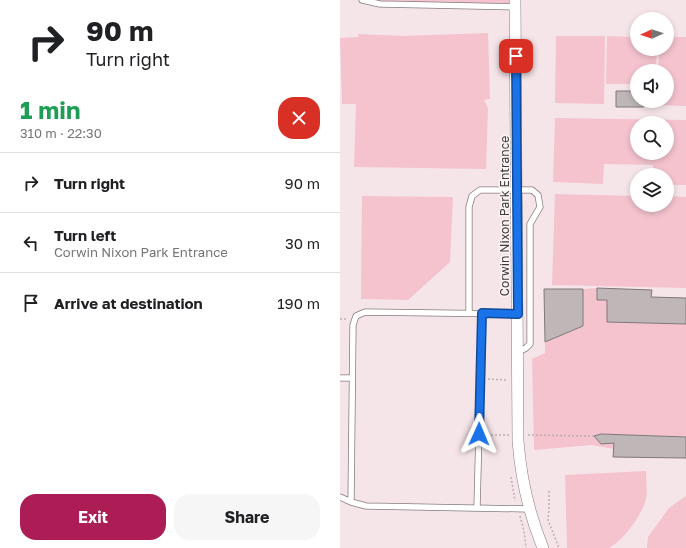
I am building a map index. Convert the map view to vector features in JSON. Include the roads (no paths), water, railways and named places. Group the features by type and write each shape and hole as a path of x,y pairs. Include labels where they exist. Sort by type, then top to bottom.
{"street":[{"name":"Corwin Nixon Park Entrance","path":"516,4 519,455 524,489 529,509 543,548"}],"lane":[{"path":"362,0 380,4 516,4"},
{"path":"469,313 469,207 472,196 480,190 532,190 538,195 540,207 530,224 530,344 518,352"},
{"path":"351,502 353,325 356,316 365,312 518,314"},
{"path":"477,508 482,313"},
{"path":"340,378 352,378"},
{"path":"340,497 366,506 529,509"}]}
